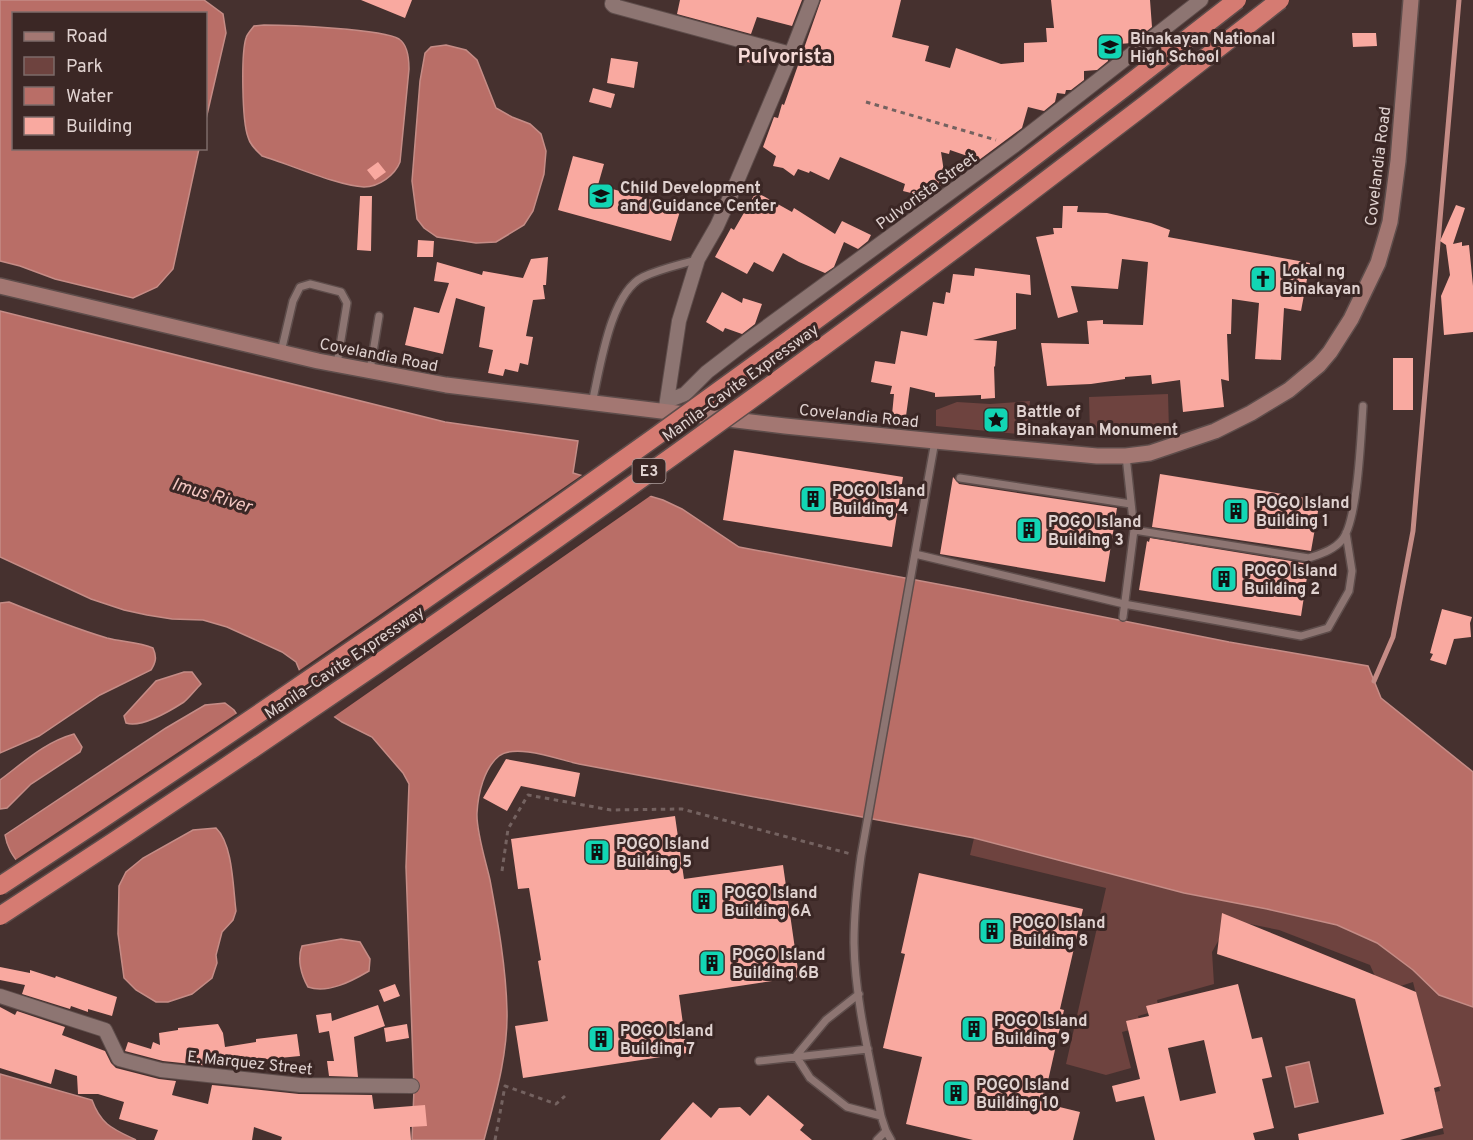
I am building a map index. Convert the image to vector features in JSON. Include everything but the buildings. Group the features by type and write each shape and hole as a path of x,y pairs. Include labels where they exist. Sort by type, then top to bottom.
{"highway":[{"name":"Manila–Cavite Expressway","path":"0,886 124,805 412,609 718,392 1040,153 1237,0"},
{"name":"Manila–Cavite Expressway","path":"0,916 137,827 416,636 733,412 1053,176 1280,0"}],"main road":[{"name":"Covelandia Road","path":"0,286 281,352 446,385 592,403 667,406 785,426 935,441 1097,456 1150,453 1232,423 1269,403 1318,365 1340,338 1371,280 1385,245 1390,222 1397,172 1411,0"}],"street":[{"path":"613,0 614,6 791,54"},
{"path":"667,406 679,321 698,259 717,226 735,186 812,0"},
{"name":"Pulvorista Street","path":"667,406 685,394 707,372 746,342 1015,145 1201,0"},
{"name":"E. Marquez Street","path":"0,996 105,1030 119,1059 161,1070 300,1085 412,1086"}],"lane":[{"path":"592,403 611,323 624,293 642,278 698,259"},
{"path":"281,352 293,301 300,287 310,284 341,292 347,303 337,364"},
{"path":"370,370 379,316"},
{"path":"1134,530 1309,558 1331,549 1341,541 1346,533 1359,475 1363,406"},
{"path":"891,1140 881,1116 859,994 854,945 855,906 861,856 935,441"},
{"path":"1124,617 1134,530 1126,456"},
{"path":"960,478 1131,504"},
{"path":"915,554 1124,604 1301,636 1328,628 1349,591 1352,571 1346,533"},
{"path":"796,1056 826,1020 859,994"},
{"path":"759,1061 868,1049"},
{"path":"796,1056 810,1078 847,1107 881,1116"},
{"path":"878,1140 886,1131"}],"path":[{"path":"866,102 1015,145"},
{"path":"502,871 508,829 528,795 611,810 682,809 861,856"},
{"path":"495,1140 505,1086 556,1104 565,1096"}],"green space":[{"path":"1168,394 1169,431 1090,434 1089,397"},
{"path":"1030,401 1027,435 936,426 936,410 957,402 990,404"},
{"path":"974,838 1184,893 1337,925 1377,943 1413,970 1439,995 1473,1007 1473,1140 1415,1140 1444,1134 1435,1092 1440,1091 1413,982 1382,992 1370,965 1279,930 1230,920 1212,952 1214,984 1157,1000 1159,1010 1138,1016 1141,1027 1122,1032 1131,1068 1106,1075 1066,1064 1106,888 970,855"}],"water":[{"path":"0,0 204,0 223,14 226,33 207,115 207,12 12,12 12,150 199,150 173,269 157,287 133,298 55,279 0,261"},
{"path":"254,26 355,30 390,36 402,42 407,52 409,69 400,162 390,176 381,183 370,186 353,186 262,156 253,147 248,137 244,117 244,46"},
{"path":"446,45 466,50 477,60 496,108 530,124 541,134 546,151 544,174 533,211 524,225 496,242 476,243 437,237 424,228 417,219 412,181 420,81 425,53 431,47"},
{"name":"Imus River","path":"0,311 445,422 578,441 573,473 663,500 682,509 739,547 1229,642 1368,666 1381,698 1473,772 1473,1007 1439,995 1413,970 1377,943 1337,925 1184,893 974,838 579,764 538,754 507,752 499,756 489,767 480,790 477,813 505,978 507,1027 496,1092 484,1140 412,1140 414,1089 406,867 409,784 403,773 372,737 342,722 325,710 307,688 296,662 282,652 227,627 203,620 147,615 91,599 0,557"},
{"path":"9,602 94,634 153,648 154,664 151,670 100,695 39,736 0,753 0,603"},
{"path":"184,672 192,672 201,684 184,702 147,721 126,723 124,716 156,681"},
{"path":"225,703 240,719 20,865 12,854 5,835 166,728 205,705"},
{"path":"74,734 82,747 80,752 31,784 7,808 0,809 0,780 44,747"},
{"path":"216,828 222,835 229,855 236,911 233,920 222,932 212,978 192,994 168,1002 156,1002 136,990 124,978 118,934 119,886 126,872 143,858 193,830"},
{"path":"341,939 360,942 370,959 369,971 332,988 308,987 300,967 302,946"},
{"path":"1309,1062 1318,1102 1295,1107 1286,1067"},
{"path":"0,1074 92,1100 104,1121 136,1140 0,1140"}],"pier":[{"path":"585,473 653,494 332,718 323,712 305,689 297,672"},
{"path":"239,712 243,718 239,736 102,831 46,862 18,867 14,861"}],"waterway":[{"path":"1374,681 1393,637 1413,531 1459,0"}],"place":[{"name":"Binakayan National High School","path":"1110,47"},
{"name":"Child Development and Guidance Center","path":"601,196"},
{"name":"Lokal ng Binakayan","path":"1263,279"},
{"name":"Battle of Binakayan Monument","path":"996,420"},
{"name":"POGO Island Building 4","path":"813,499"},
{"name":"POGO Island Building 1","path":"1236,511"},
{"name":"POGO Island Building 3","path":"1029,530"},
{"name":"POGO Island Building 2","path":"1224,579"},
{"name":"POGO Island Building 5","path":"597,852"},
{"name":"POGO Island Building 6A","path":"704,901"},
{"name":"POGO Island Building 8","path":"992,931"},
{"name":"POGO Island Building 6B","path":"712,963"},
{"name":"POGO Island Building 9","path":"974,1029"},
{"name":"POGO Island Building 7","path":"601,1039"},
{"name":"POGO Island Building 10","path":"956,1093"}],"district":[{"name":"Pulvorista","path":"785,56"}]}
